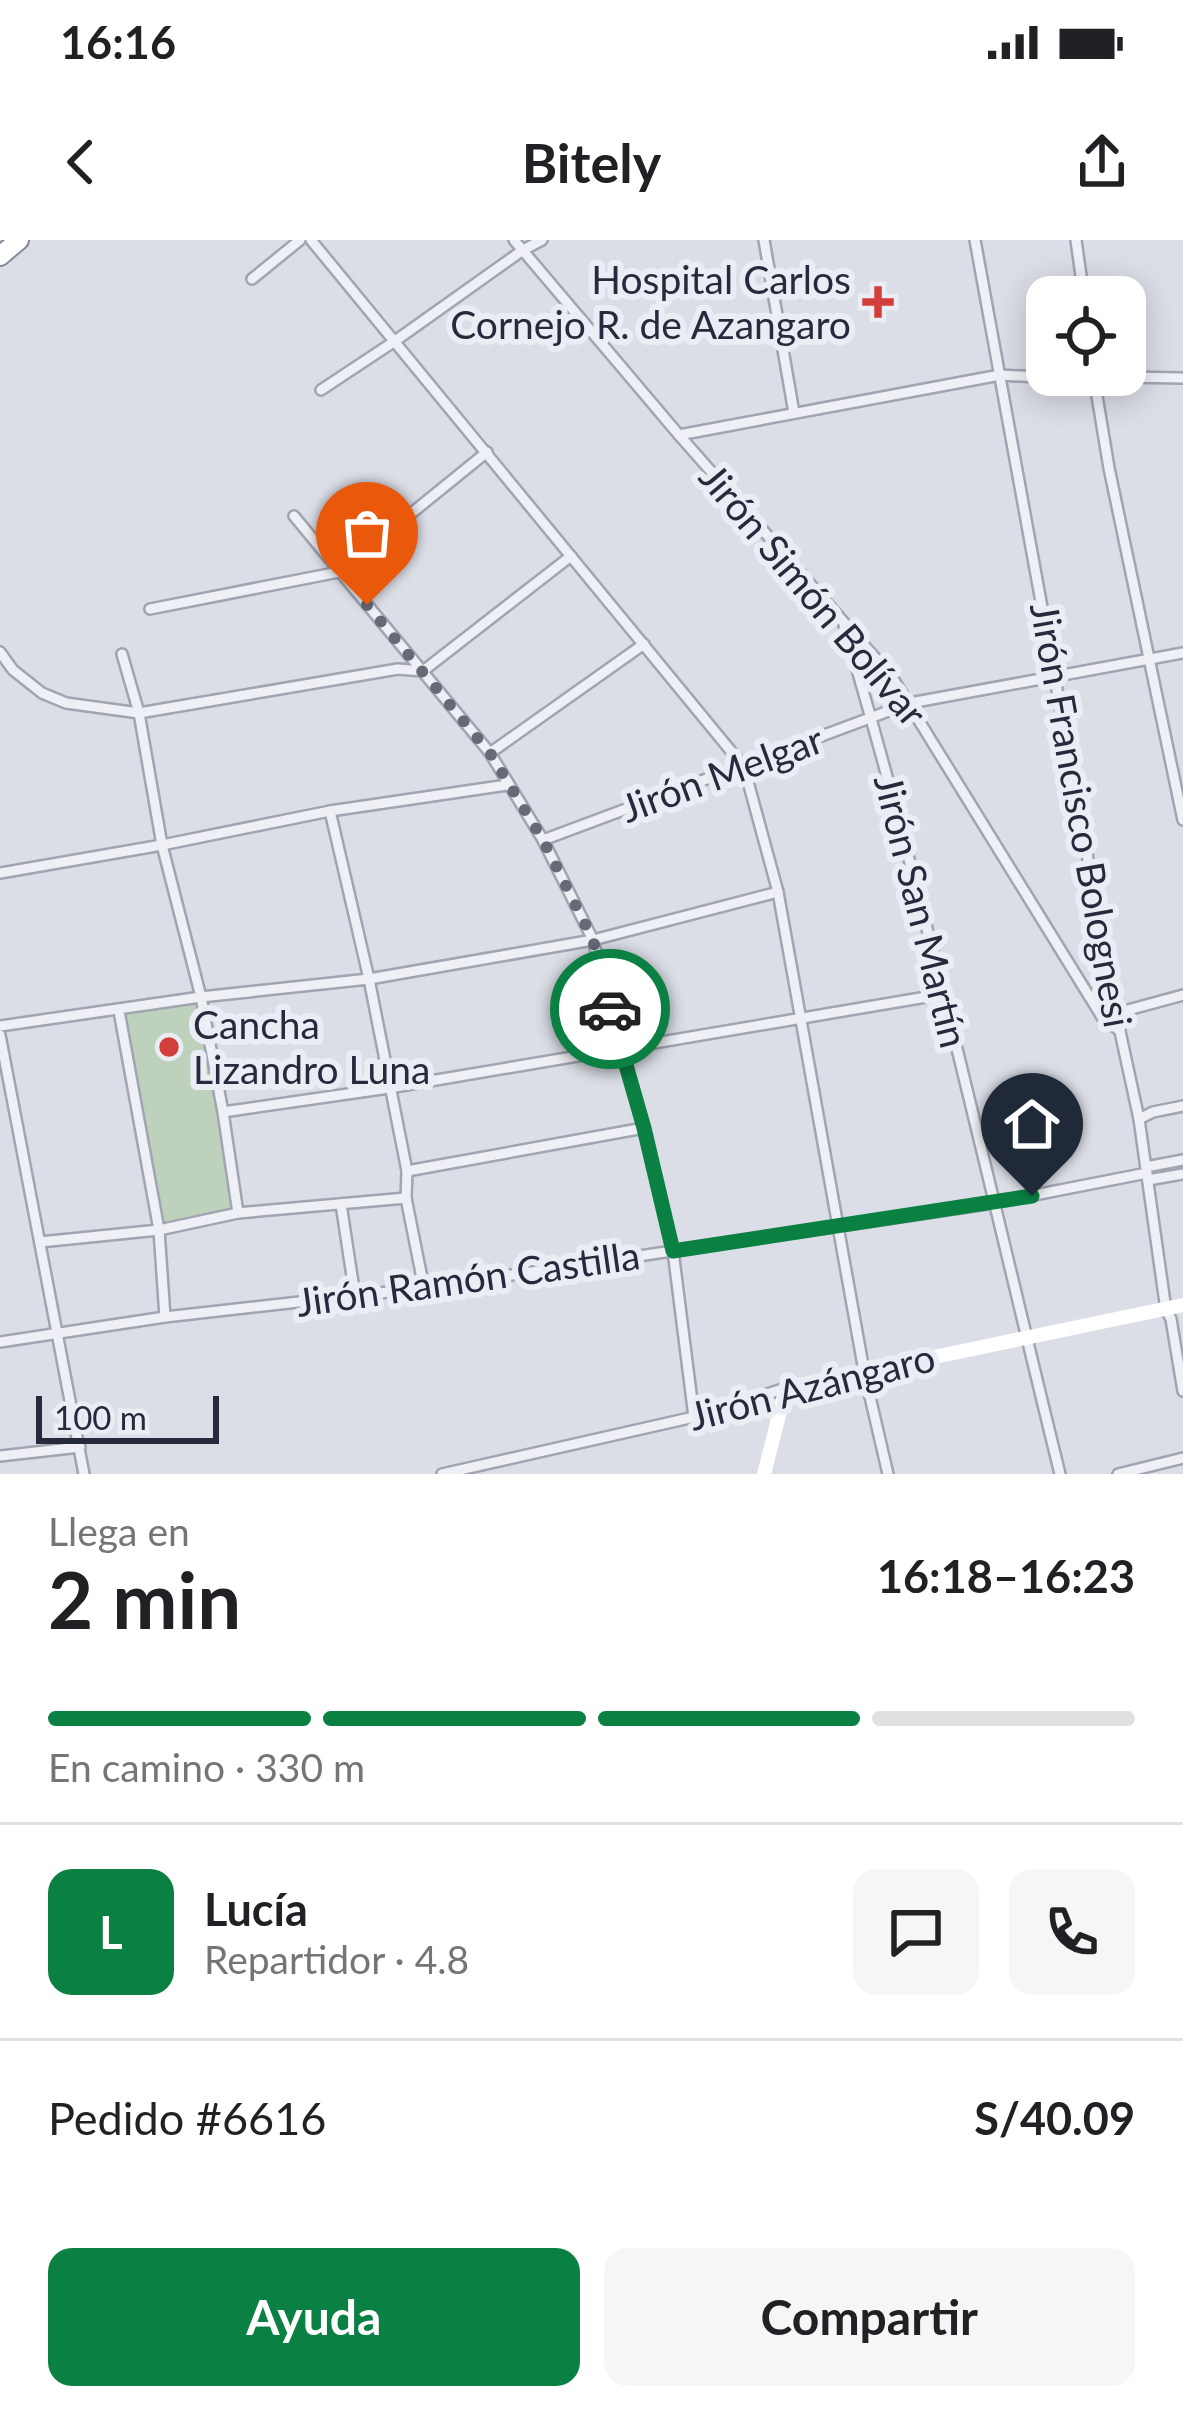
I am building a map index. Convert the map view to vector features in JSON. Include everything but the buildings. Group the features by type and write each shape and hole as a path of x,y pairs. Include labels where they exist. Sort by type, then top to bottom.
{"highway":[{"path":"0,256 20,240"}],"street":[{"path":"252,279 300,240"},
{"path":"311,240 744,767 778,892 864,1371 888,1474"},
{"name":"Jirón Simón Bolívar","path":"514,240 892,677 1102,1017 1120,1031"},
{"path":"321,390 542,240"},
{"path":"764,240 794,413"},
{"name":"Jirón Francisco Bolognesi","path":"975,240 1139,1119 1166,1310 1183,1391"},
{"path":"1076,240 1081,276"},
{"path":"679,435 1000,375 1026,376"},
{"path":"1146,377 1183,378"},
{"path":"1097,396 1183,820"},
{"path":"150,609 340,572 487,452"},
{"path":"294,516 490,753 543,840 593,940 673,1251 694,1417"},
{"path":"0,652 13,670 42,693 66,703 139,713 398,669 423,671 572,556"},
{"name":"Jirón San Martín","path":"842,620 944,994 1060,1474"},
{"path":"490,753 644,644"},
{"name":"Jirón Melgar","path":"543,840 910,703 1183,652"},
{"path":"122,655 139,713 162,845 201,997 238,1213"},
{"path":"0,873 330,811 507,785"},
{"path":"330,811 407,1171 406,1198 424,1288"},
{"path":"85,1474 0,1030 201,997 369,980 593,940 778,892"},
{"path":"223,1112 944,994"},
{"path":"1102,1017 1183,995"},
{"path":"119,1011 160,1230 164,1317"},
{"path":"1139,1119 1183,1106"},
{"path":"407,1171 644,1128"},
{"path":"1147,1173 1183,1160"},
{"path":"1147,1173 1183,1174"},
{"name":"Jirón Ramón Castilla","path":"0,1342 164,1317 424,1288 994,1203 1147,1173"},
{"path":"40,1242 160,1230 238,1213 406,1198"},
{"path":"341,1204 355,1296"},
{"name":"Jirón Azángaro","path":"442,1474 694,1417 786,1388 1183,1305"},
{"path":"764,1474 786,1388"},
{"path":"0,1456 80,1447"},
{"path":"1118,1474 1183,1458"}],"green space":[{"path":"201,997 238,1213 159,1226 119,1011"}],"way so far":[{"path":"367,605 490,753 543,840 593,940 610,1009"}],"place":[{"name":"Hospital Carlos Cornejo R. de Azangaro","path":"878,302"},
{"name":"Cancha Lizandro Luna","path":"169,1047"}],"route":[{"path":"610,1009 673,1251 1032,1196"}]}
